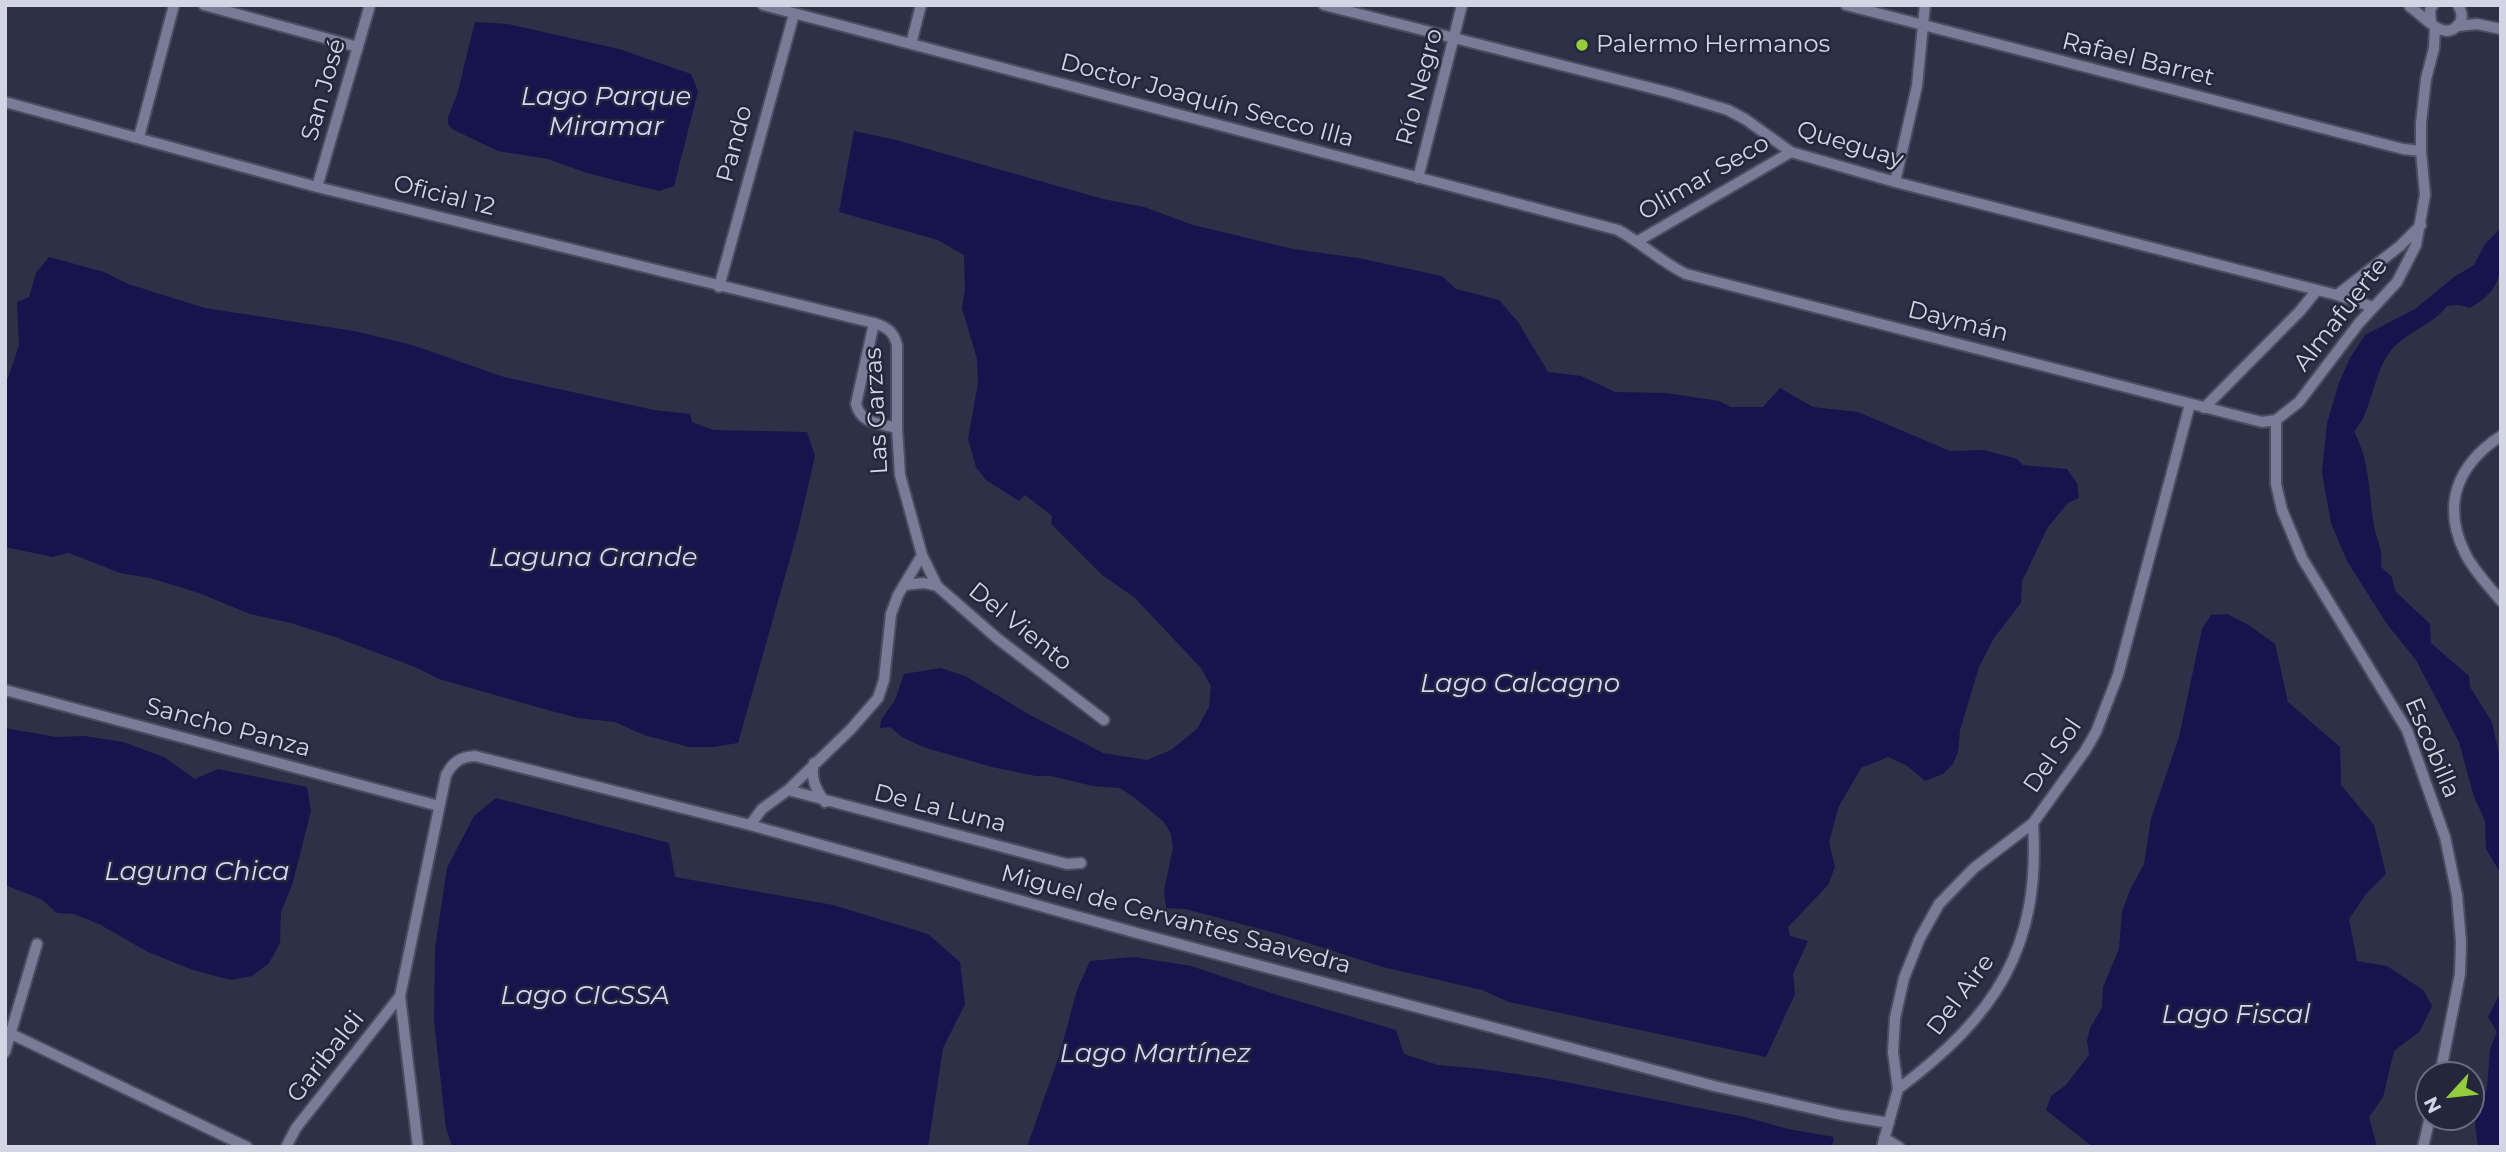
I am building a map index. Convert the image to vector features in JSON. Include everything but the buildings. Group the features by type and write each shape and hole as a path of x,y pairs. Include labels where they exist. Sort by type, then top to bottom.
{"street":[{"path":"139,137 174,5"},
{"path":"204,5 358,47"},
{"name":"San José","path":"317,187 370,5"},
{"name":"Doctor Joaquín Secco Illa","path":"763,5 1618,230 1639,241"},
{"path":"911,44 921,5"},
{"name":"Queguay","path":"1324,5 1671,93 1728,110 1745,118 1791,152 1895,182 2337,295 2373,307"},
{"name":"Río Negro","path":"1418,178 1462,5"},
{"name":"Rafael Barret","path":"1846,5 2389,146 2421,151"},
{"path":"1895,182 1917,86 1925,5"},
{"path":"2407,6 2425,5"},
{"name":"Almafuerte","path":"2276,420 2306,395 2373,307 2397,282 2416,245 2425,195 2421,123 2426,79 2434,48 2430,17 2433,5"},
{"path":"2407,6 2445,31 2477,24 2501,29"},
{"path":"2460,8 2477,24"},
{"path":"2434,48 2456,27 2460,8"},
{"name":"Pando","path":"719,287 794,14"},
{"name":"Oficial 12","path":"5,102 317,187 874,323"},
{"name":"Olimar Seco","path":"1639,241 1791,152"},
{"name":"Almafuerte","path":"2337,295 2400,246 2421,224"},
{"name":"Daymán","path":"1639,241 1668,266 1686,274 2249,421 2276,420"},
{"name":"Almafuerte","path":"2204,408 2301,311 2317,290"},
{"path":"874,323 856,404 859,414 866,420 897,428"},
{"name":"Las Garzas","path":"874,323 891,331 897,345 900,475 922,555 937,586"},
{"name":"Del Sol","path":"1898,1089 1893,1052 1895,1017 1904,978 1920,939 1939,904 1965,877 2033,823 2085,751 2112,695 2190,404"},
{"name":"Escobilla","path":"2276,420 2276,484 2282,510 2308,568 2407,730 2445,837 2457,895 2461,942 2460,974 2443,1061"},
{"path":"2501,436 2482,448 2464,471 2454,497 2454,522 2466,555 2501,601"},
{"path":"750,825 762,809 788,790 851,729 877,698 884,680 891,614 922,555"},
{"name":"Del Viento","path":"904,585 925,583 937,586 998,639 1104,720"},
{"name":"Sancho Panza","path":"5,690 439,806"},
{"name":"Miguel de Cervantes Saavedra","path":"439,806 446,775 455,763 466,757 475,757 750,825 1137,933 1714,1086 1841,1115 1889,1123"},
{"path":"814,763 814,781 825,802"},
{"name":"De La Luna","path":"788,790 825,802 1067,864 1082,863"},
{"path":"418,1147 400,996 439,806"},
{"name":"Del Aire","path":"1898,1089 1941,1056 1963,1034 1998,988 2013,961 2026,926 2032,894 2036,862 2033,823"},
{"path":"5,1052 8,1032 37,944"},
{"name":"Garibaldi","path":"286,1147 296,1128 400,996"},
{"path":"8,1032 247,1147"},
{"path":"1898,1089 1883,1142 1899,1147"}],"water":[{"name":"Lago Parque Miramar","path":"475,22 508,24 619,49 691,74 698,91 674,186 659,191 587,173 548,159 498,151 452,129 448,124 448,117 457,95"},
{"name":"Lago Calcagno","path":"854,131 896,140 1103,199 1144,207 1193,225 1293,249 1358,258 1442,276 1456,289 1499,300 1518,322 1548,372 1581,376 1615,392 1666,393 1719,401 1731,407 1763,407 1780,388 1813,407 1858,412 1950,451 1984,450 2017,459 2023,465 2067,469 2077,483 2079,498 2068,503 2048,527 2022,581 2021,603 1994,638 1979,667 1953,764 1943,774 1925,781 1906,765 1888,757 1861,768 1839,806 1829,842 1835,867 1828,885 1788,927 1790,936 1808,941 1793,974 1795,994 1766,1057 1509,1002 1482,990 1383,967 1286,936 1186,909 1166,908 1164,891 1173,848 1171,834 1164,822 1120,788 1093,786 992,767 923,747 902,737 890,727 880,728 881,720 895,700 904,674 941,668 965,676 1030,715 1103,753 1147,760 1171,750 1197,729 1209,707 1211,686 1201,668 1134,597 1102,575 1051,524 1052,516 1025,495 1019,501 986,480 976,467 968,439 978,383 977,359 962,308 965,289 964,255 938,240 839,212"},
{"path":"2501,228 2501,266 2496,284 2482,300 2470,308 2447,306 2392,349 2382,367 2364,416 2354,431 2366,464 2381,567 2392,577 2395,591 2430,624 2431,643 2469,676 2470,687 2492,722 2501,764 2501,874 2486,849 2485,821 2474,797 2459,742 2416,660 2387,624 2347,561 2331,523 2322,473 2327,423 2339,383 2350,358 2365,335 2415,309 2454,277 2474,265 2485,244"},
{"name":"Laguna Grande","path":"49,257 104,272 128,284 205,308 354,331 412,345 504,377 654,410 690,414 692,422 713,430 807,432 815,456 798,530 738,743 689,747 644,735 615,722 578,718 544,709 439,679 415,667 335,637 250,614 199,593 150,578 120,573 69,553 53,557 5,547 5,381 19,345 17,302 29,297 36,273"},
{"name":"Lago Fiscal","path":"2227,614 2247,624 2275,644 2288,702 2340,747 2341,785 2374,825 2386,874 2366,894 2349,919 2357,961 2387,966 2423,990 2432,1006 2420,1031 2394,1051 2383,1097 2369,1117 2377,1147 2093,1147 2046,1110 2051,1096 2066,1085 2089,1055 2087,1041 2090,1028 2102,1008 2103,987 2119,949 2122,912 2144,864 2151,819 2179,737 2202,629 2211,615"},
{"name":"Laguna Chica","path":"5,728 56,737 85,736 123,742 164,757 195,779 218,769 307,787 311,811 292,885 281,912 280,943 269,963 252,976 231,980 193,970 148,952 99,924 74,914 57,913 41,899 5,885"},
{"name":"Lago CICSSA","path":"496,798 669,843 675,877 833,905 928,934 960,962 965,1004 943,1048 928,1147 452,1147 446,1128 434,1020 435,948 447,868 474,816"},
{"name":"Lago Martínez","path":"1134,957 1191,966 1396,1030 1404,1054 1438,1065 1550,1079 1745,1117 1788,1129 1834,1137 1832,1147 1027,1147 1059,1056 1077,990 1090,961"},
{"path":"2501,991 2501,1147 2478,1147 2476,1131 2485,1131 2485,1094 2490,1049 2497,1032 2488,1017"}],"place":[{"name":"Palermo Hermanos","path":"1582,45"}]}
